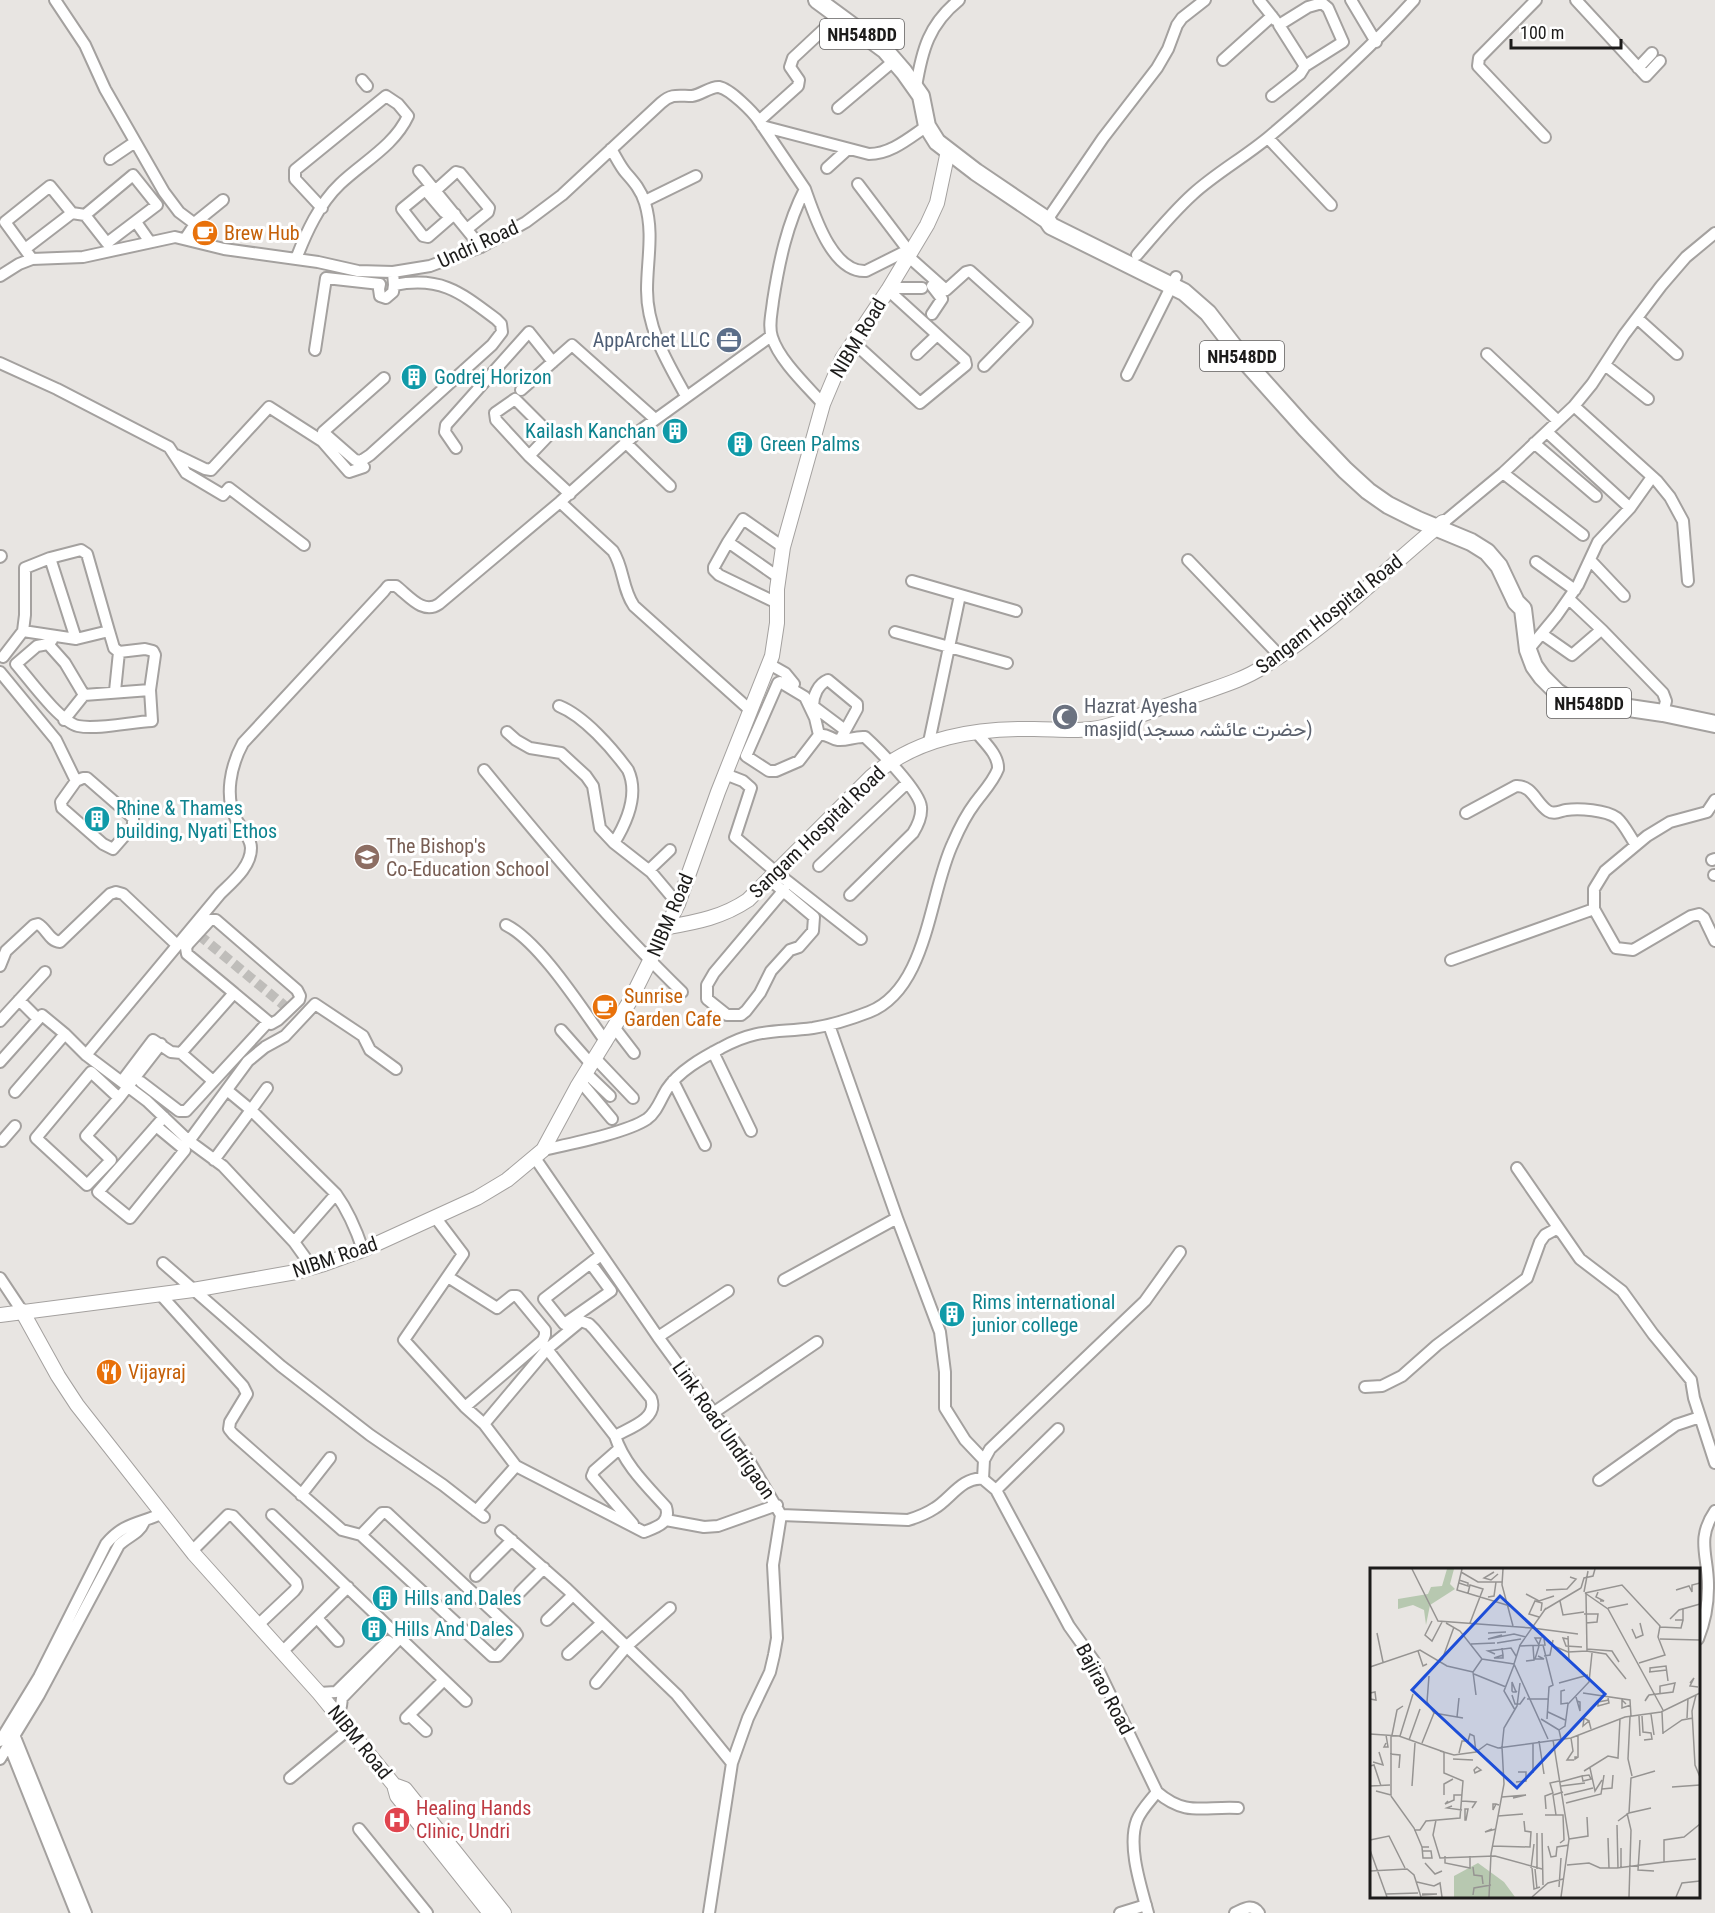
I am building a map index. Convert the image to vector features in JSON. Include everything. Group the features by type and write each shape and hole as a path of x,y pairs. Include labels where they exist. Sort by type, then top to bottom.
{"highway":[{"name":"NH548DD","path":"803,0 885,50 897,69 916,87 924,103 927,126 937,142 948,151 1047,220 1051,226 1173,281"},
{"name":"NH548DD","path":"817,0 835,19"},
{"name":"NH548DD","path":"1047,220 1054,218 1137,255 1173,281 1208,313 1271,391 1345,470 1362,480 1388,504 1440,525 1487,552 1499,566 1516,602 1523,609 1528,650 1534,666 1557,692 1568,699 1663,713 1715,724"}],"main road":[{"name":"NIBM Road","path":"0,1315 193,1290 296,1272 363,1250 435,1217 504,1182 539,1154 651,962 678,904 725,774 769,664 775,643 778,577 783,548 823,404 839,365 934,212 948,151"},
{"name":"Sangam Hospital Road","path":"668,927 713,918 748,900 872,776 908,750 951,736 976,732 1035,729 1081,731 1108,726 1248,676 1281,656 1344,607 1440,525"},
{"name":"NIBM Road","path":"22,1311 77,1405 192,1551 319,1693 394,1785 405,1789 504,1913"},
{"path":"394,1785 397,1796 490,1913"}],"street":[{"path":"55,0 85,45 105,89 164,192 179,212 195,224"},
{"path":"916,87 920,62 932,30 945,11 959,0"},
{"path":"1047,220 1103,138 1157,68 1182,18 1205,0"},
{"path":"1259,0 1305,66"},
{"path":"1351,0 1376,42"},
{"path":"1137,255 1194,193 1268,138 1376,42 1414,0"},
{"path":"1536,0 1479,58 1478,66 1545,136"},
{"path":"1575,0 1646,76 1656,57"},
{"path":"1272,96 1300,74 1305,66 1343,42 1328,8 1322,3 1314,4 1279,26"},
{"path":"1222,60 1272,16"},
{"path":"835,19 791,61 790,67 799,80 798,86 761,124 869,154 884,152 927,126"},
{"path":"838,108 897,69"},
{"name":"Undri Road","path":"0,276 32,259 83,257 176,237 224,249 358,271 393,272 430,266 481,247 526,222 554,201 666,98 675,95 696,96 716,87 721,87 741,102 761,124 805,189 821,232 831,248 851,269 858,272 866,271 909,254"},
{"path":"296,259 306,234 339,185 401,131 408,116 398,104 386,96 295,170 295,179 322,208"},
{"path":"1268,138 1331,205"},
{"path":"110,159 135,142"},
{"path":"611,149 625,172 635,181 645,201 650,228 647,291 651,324 657,341 686,396"},
{"path":"826,168 848,149"},
{"path":"419,171 481,247"},
{"path":"436,190 456,172 460,173 489,208 488,212 467,229"},
{"path":"32,259 5,222 50,186 72,213 85,215 107,243 157,205 133,175 85,215"},
{"path":"645,201 696,176"},
{"path":"858,184 881,212 927,282 940,293 942,299 932,314"},
{"path":"805,189 792,216 784,242 773,301 771,336 783,356 823,404"},
{"path":"424,191 444,212 453,215 428,237 423,236 402,209 424,191"},
{"path":"185,239 195,224 223,200"},
{"path":"26,249 72,213"},
{"path":"136,222 150,242"},
{"path":"1440,525 1503,473 1574,406 1676,268 1715,233"},
{"path":"379,271 380,296 386,298 393,292 393,272"},
{"path":"888,289 927,282 946,290 970,271 1027,322 984,366"},
{"path":"315,350 326,278 380,285"},
{"path":"1127,375 1173,281"},
{"path":"384,378 322,432 355,460 370,456 492,345 501,332 501,324 496,319 448,287 426,282 394,285"},
{"path":"853,342 920,403 967,362 888,289"},
{"path":"1637,318 1677,354"},
{"path":"456,448 445,432 446,425 529,332 553,362"},
{"path":"917,354 937,335"},
{"path":"87,1055 220,894 241,873 251,850 250,842 235,816 230,794 233,765 243,743 388,586 396,586 422,607 434,608 655,419 771,336"},
{"path":"521,390 572,345 655,419"},
{"path":"1487,354 1558,421"},
{"path":"0,363 57,389 168,447 186,473 223,495 229,488 304,545"},
{"path":"1605,365 1648,399"},
{"path":"529,456 548,436 548,432 518,400 511,400 495,413 494,417 529,456 570,494"},
{"path":"1574,406 1652,477 1670,497 1683,521 1688,581"},
{"path":"173,453 211,470 269,407 322,441 350,472 364,467"},
{"path":"1547,432 1630,508"},
{"path":"626,443 670,486"},
{"path":"1534,443 1596,496"},
{"path":"1503,473 1582,535"},
{"path":"1528,650 1572,595 1584,576 1598,542 1630,508 1652,477"},
{"path":"560,502 613,551 624,587 634,606 750,710"},
{"path":"777,603 716,573 714,567 742,520 745,519 783,548"},
{"path":"728,542 778,577"},
{"path":"57,636 48,644 37,646 16,664 64,720 82,726 131,725 152,721 150,690 154,658 153,651 145,649 119,652 114,648 87,554 81,550 50,558 25,568 23,631 1,663 56,740 76,781"},
{"path":"50,558 76,639"},
{"path":"1188,560 1281,656"},
{"path":"1590,560 1624,596"},
{"path":"1536,562 1572,595 1601,630 1663,693 1666,701 1663,713"},
{"path":"912,581 1016,611"},
{"path":"929,742 960,595"},
{"path":"1542,633 1572,655 1601,630"},
{"path":"23,631 76,639 109,631"},
{"path":"895,632 1007,663"},
{"path":"48,644 65,663 84,695"},
{"path":"115,691 119,652"},
{"path":"769,664 785,673 794,684"},
{"path":"828,680 857,704 843,735 813,706 813,697 828,680"},
{"path":"819,735 806,697 780,682 746,756 769,771 776,771 799,761 823,733 865,737 907,783 921,806 919,824 905,842 850,896"},
{"path":"64,720 84,695 150,690"},
{"path":"559,706 584,722 624,764 630,774 630,808 614,843"},
{"path":"507,732 530,748 561,753 586,776 593,786 600,828 614,843 649,870 678,904"},
{"path":"539,1154 615,1132 647,1119 673,1082 713,1052 740,1038 756,1033 830,1024 870,1012 885,1003 906,978 918,958 952,844 967,815 998,769 995,757 976,732"},
{"path":"484,770 583,888 682,992"},
{"path":"725,774 743,781 751,788 735,837 784,890 814,917 813,931 799,947 790,950 771,971 760,993 746,1011 741,1016 727,1015 706,999 707,985 731,950 784,890"},
{"path":"87,778 133,818 134,826 113,849 103,844 62,808 61,802 76,781 87,778"},
{"path":"819,866 907,783"},
{"path":"1466,813 1516,786 1522,786 1531,792 1547,811 1554,813 1582,810 1607,814 1616,818 1635,845"},
{"path":"1715,800 1707,812 1670,822 1635,845 1605,871 1594,888 1594,909 1616,948 1633,950 1699,914 1704,918 1715,941"},
{"path":"649,870 670,850"},
{"path":"773,876 861,939"},
{"path":"0,966 10,946 34,925 43,926 52,939 60,942 110,894 116,892 123,894 177,945"},
{"path":"1451,960 1594,909"},
{"path":"141,1082 179,1111 186,1111 213,1081 273,1021 298,1000 300,996 297,990 216,920 210,920 186,948 187,954 234,993 273,1021 290,1032"},
{"path":"506,925 520,934 539,953 606,1041"},
{"path":"0,1021 45,972"},
{"path":"181,1053 234,993"},
{"path":"19,1000 38,1019"},
{"path":"189,1141 257,1053 290,1032 315,1004 363,1036 370,1050 396,1069"},
{"path":"0,1062 44,1015 87,1055 125,1083 160,1122 184,1150 130,1218 98,1192 160,1122"},
{"path":"830,1024 897,1218 940,1332 945,1372 945,1408 965,1440 984,1460"},
{"path":"614,1027 634,1053"},
{"path":"561,1030 609,1096"},
{"path":"15,1092 65,1034"},
{"path":"101,1065 93,1074 91,1072 36,1138 87,1185 111,1160 86,1136 119,1098 125,1083 161,1044 171,1052 181,1053 213,1081"},
{"path":"713,1052 751,1131"},
{"path":"588,1069 633,1098"},
{"path":"588,1069 612,1119"},
{"path":"93,1074 119,1098"},
{"path":"673,1082 705,1146"},
{"path":"214,1160 267,1088"},
{"path":"228,1091 336,1194 347,1210 363,1250"},
{"path":"160,1122 223,1166 294,1242 312,1267"},
{"path":"2,1141 15,1126"},
{"name":"Link Road Undrigaon","path":"539,1154 601,1256 783,1512 773,1565 777,1638 774,1655 770,1672 748,1718 732,1763 709,1913"},
{"path":"1517,1168 1580,1259 1622,1291 1653,1334 1691,1380 1715,1463"},
{"path":"294,1242 336,1194"},
{"path":"435,1217 463,1254 404,1340 465,1407 484,1424 516,1466 644,1532 659,1526 666,1520 668,1514 666,1507 636,1473 619,1449 615,1436 547,1349"},
{"path":"784,1280 897,1218"},
{"path":"1365,1387 1382,1386 1402,1376 1437,1345 1527,1278 1540,1242 1545,1235 1556,1229 1561,1232"},
{"path":"666,1520 704,1527 783,1512 814,1516 908,1520 923,1515 937,1507 969,1480 983,1479 984,1460 990,1449 1145,1301 1180,1252"},
{"path":"591,1264 611,1291 564,1324 544,1299 601,1256"},
{"path":"163,1263 306,1385 370,1435 443,1485 480,1514 516,1466"},
{"path":"448,1277 497,1308 512,1296 517,1296 545,1330 543,1340 465,1407"},
{"name":"NIBM Road","path":"0,1278 22,1311"},
{"path":"658,1337 728,1292"},
{"path":"159,1294 243,1386 247,1394 230,1422 229,1429 233,1434 342,1530 361,1535 492,1656 498,1656 515,1639 517,1635 515,1632 387,1513 382,1513 361,1535"},
{"path":"484,1424 547,1349 581,1321 589,1324 651,1398 653,1404 652,1411 644,1420 615,1436"},
{"path":"713,1413 817,1342"},
{"path":"1599,1480 1676,1425 1700,1417"},
{"path":"996,1490 1058,1430"},
{"path":"619,1449 594,1471 592,1476 637,1529"},
{"path":"301,1495 330,1458"},
{"name":"Bajirao Road","path":"983,1479 996,1490 1069,1626 1094,1661 1157,1792"},
{"path":"1700,1631 1709,1592 1703,1536 1707,1522 1715,1511"},
{"path":"0,1759 8,1736 105,1544 122,1529 164,1513"},
{"path":"192,1551 228,1515 233,1516 296,1582 297,1587 294,1591 258,1625"},
{"path":"272,1515 466,1701"},
{"path":"501,1531 573,1595 677,1695 732,1763"},
{"path":"476,1576 512,1540"},
{"path":"520,1592 544,1568"},
{"path":"282,1652 348,1587"},
{"path":"547,1620 573,1595"},
{"path":"596,1683 627,1646 670,1608"},
{"path":"317,1618 338,1641"},
{"path":"568,1654 602,1623"},
{"path":"319,1693 336,1692 366,1667 398,1635"},
{"path":"337,1714 342,1698 366,1667"},
{"path":"426,1731 407,1717 444,1680"},
{"path":"290,1778 349,1729"},
{"path":"8,1736 76,1913"},
{"path":"8,1736 86,1913"},
{"path":"1120,1913 1147,1909 1138,1879 1134,1835 1138,1819 1157,1792 1170,1804 1187,1808 1238,1808"},
{"path":"359,1829 427,1913"},
{"path":"1235,1913 1249,1907 1255,1908 1259,1913"}],"tunnel":[{"path":"199,935 286,1007"}],"place":[{"name":"Brew Hub","path":"205,233"},
{"name":"AppArchet LLC","path":"729,340"},
{"name":"Godrej Horizon","path":"414,377"},
{"name":"Kailash Kanchan","path":"675,431"},
{"name":"Green Palms","path":"740,444"},
{"name":"Hazrat Ayesha masjid(حضرت عائشہ مسجد)","path":"1065,717"},
{"name":"Rhine & Thames building, Nyati Ethos","path":"97,819"},
{"name":"The Bishop's Co-Education School","path":"367,857"},
{"name":"Sunrise Garden Cafe","path":"605,1007"},
{"name":"Rims international junior college","path":"952,1314"},
{"name":"Vijayraj","path":"109,1372"},
{"name":"Hills and Dales","path":"385,1598"},
{"name":"Hills And Dales","path":"374,1629"},
{"name":"Healing Hands Clinic, Undri","path":"397,1820"}]}
